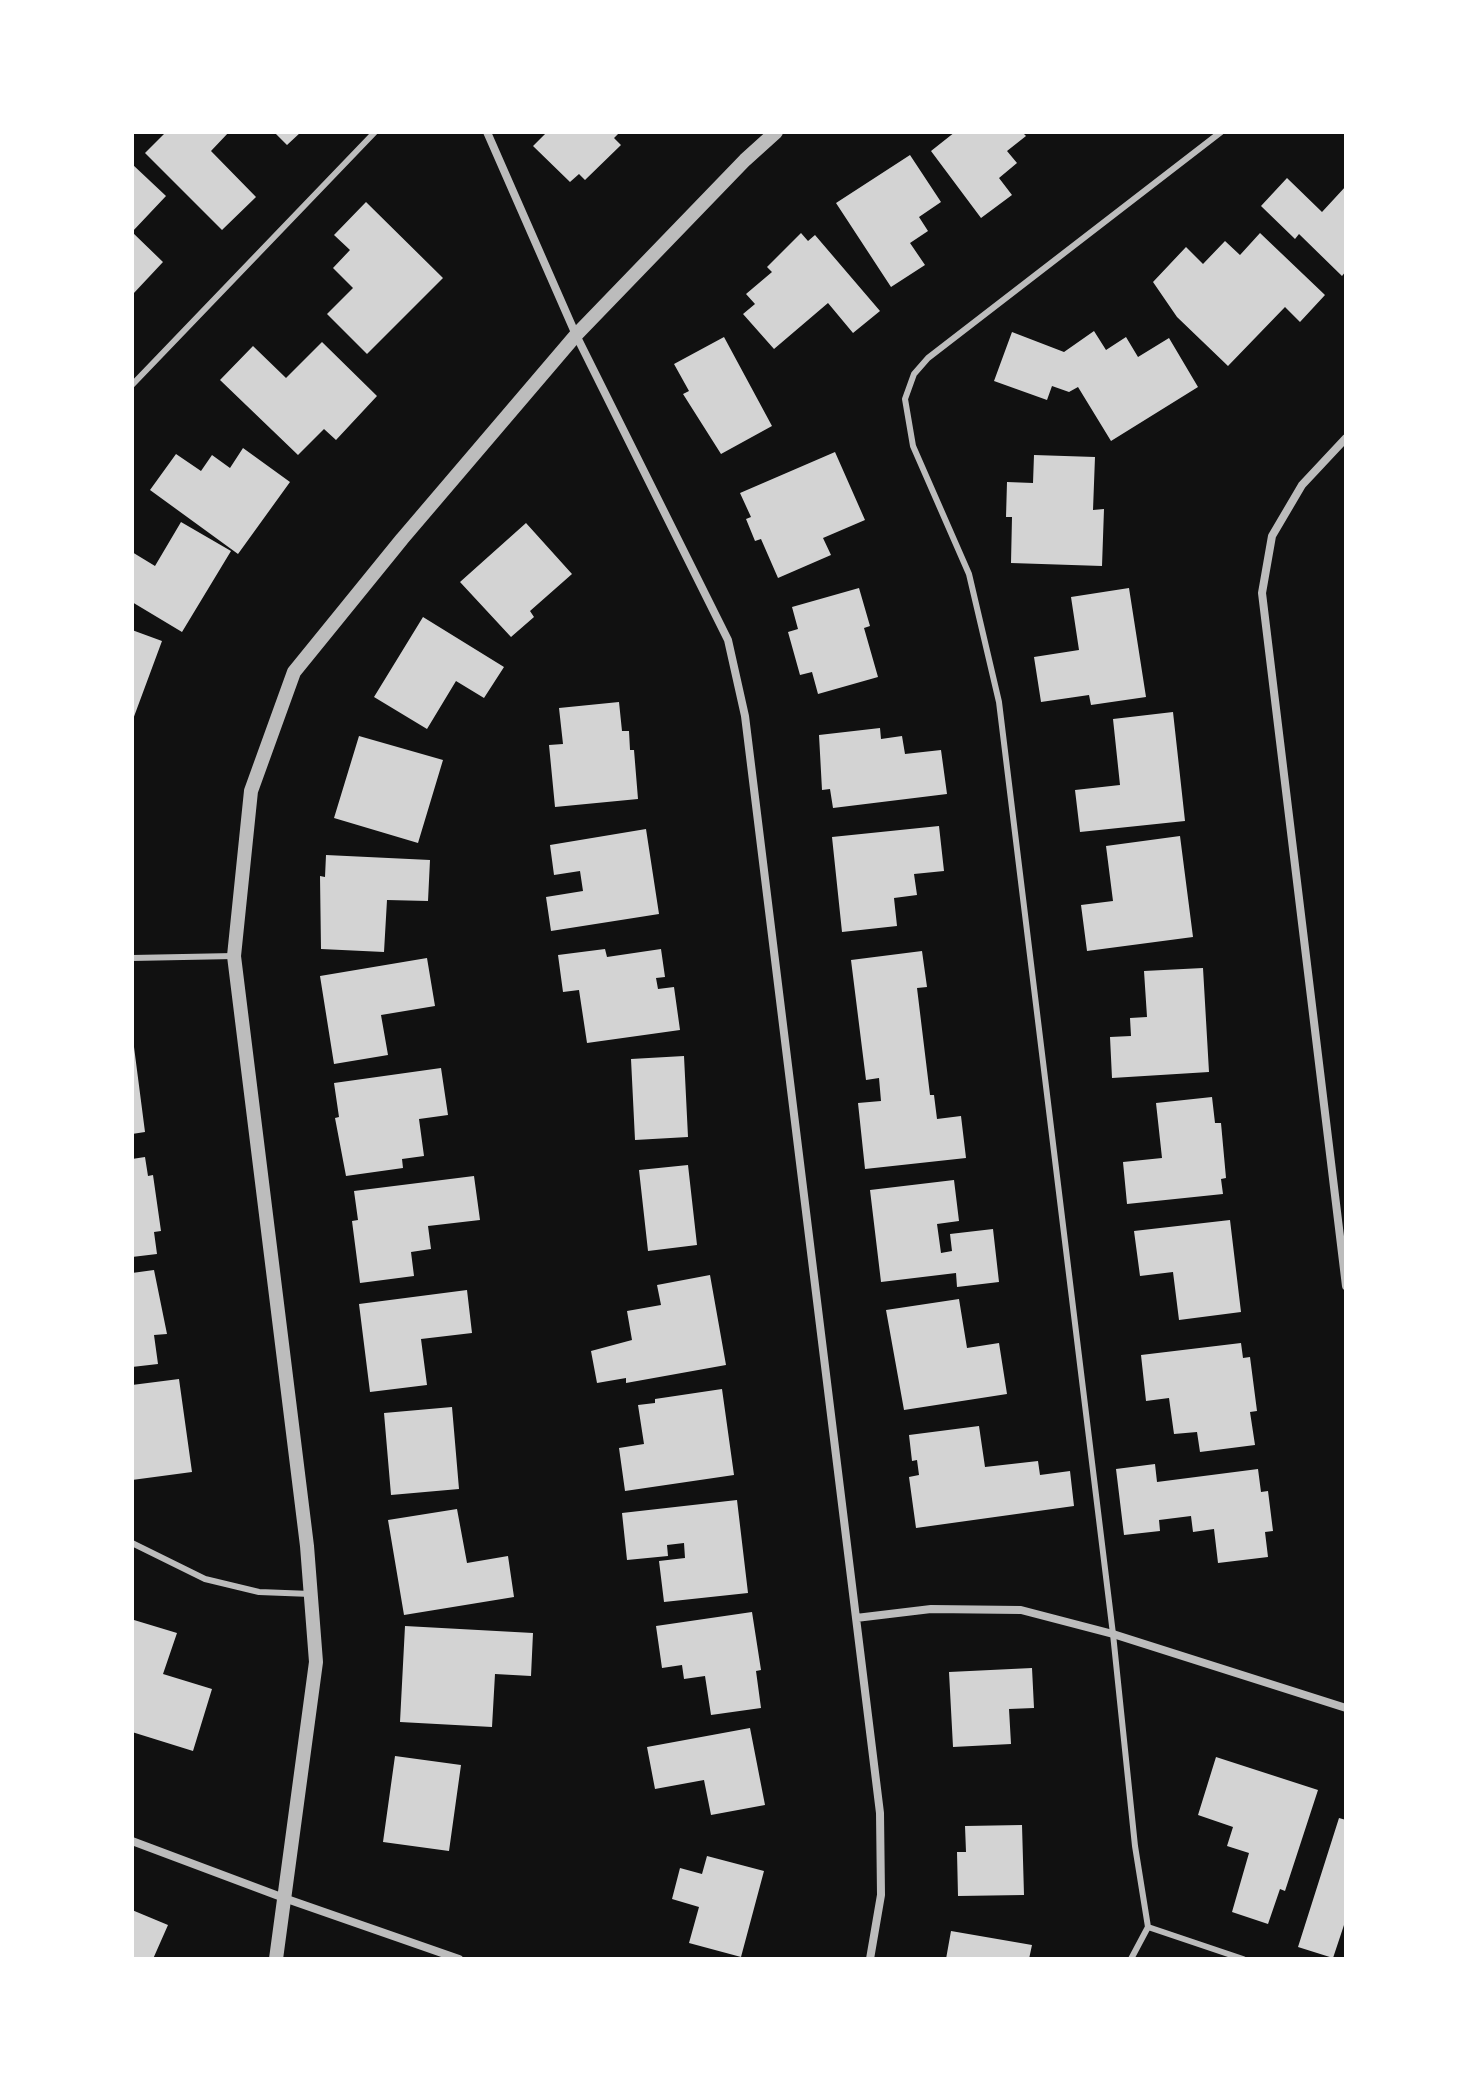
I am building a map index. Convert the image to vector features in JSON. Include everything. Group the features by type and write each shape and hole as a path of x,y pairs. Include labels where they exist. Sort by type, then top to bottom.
{"street":[{"path":"487,132 576,335 728,640 745,716 880,1813 881,1895 870,1959"},
{"path":"276,1959 316,1662 307,1546 234,956 251,791 294,672 412,527 576,335 745,160 776,132"},
{"path":"1346,438 1302,485 1272,536 1262,593 1346,1286"},
{"path":"856,1618 931,1609 1021,1610 1113,1634 1346,1708"},
{"path":"132,1841 459,1959"}],"lane":[{"path":"132,385 375,132"},
{"path":"1131,1959 1148,1927 1135,1846 1113,1634 999,702 969,574 913,446 905,399 914,374 928,358 1221,132"},
{"path":"132,958 234,956"},
{"path":"132,1543 205,1579 259,1592 311,1594"},
{"path":"1148,1927 1243,1959"}],"building":[{"path":"166,132 229,132 211,151 256,197 222,230 145,153"},
{"path":"274,132 301,132 287,145"},
{"path":"547,132 620,132 614,138 621,145 585,180 579,174 570,182 533,146"},
{"path":"955,132 1022,132 1026,136 1007,151 1017,163 999,178 1012,195 981,218 931,151"},
{"path":"910,155 941,202 919,217 928,231 910,243 925,265 891,287 836,203"},
{"path":"132,164 166,196 132,232"},
{"path":"1287,178 1322,212 1346,186 1346,271 1342,276 1299,234 1295,239 1261,206"},
{"path":"366,202 443,278 367,354 327,314 353,288 333,268 350,250 334,235"},
{"path":"132,232 163,262 133,294 132,292"},
{"path":"801,233 808,241 815,235 880,311 853,333 828,303 774,349 743,314 755,304 746,294 772,272 767,267"},
{"path":"1260,233 1325,295 1300,322 1285,307 1228,366 1177,317 1153,282 1186,247 1203,264 1225,241 1240,255"},
{"path":"1094,331 1106,350 1126,337 1138,357 1169,338 1198,387 1111,441 1078,387 1069,392 1052,386 1047,400 994,381 1012,332 1064,352"},
{"path":"724,337 772,426 721,454 683,394 689,391 674,364"},
{"path":"322,342 377,396 336,440 324,429 298,455 220,380 253,346 286,378"},
{"path":"243,448 290,482 238,554 150,490 176,454 201,471 212,455 230,468"},
{"path":"835,452 865,520 823,538 831,555 778,578 761,539 755,541 746,519 751,517 740,493"},
{"path":"1034,455 1095,457 1093,510 1104,509 1102,566 1011,563 1012,517 1006,517 1007,482 1033,483"},
{"path":"181,522 231,551 182,632 132,602 132,552 155,566"},
{"path":"526,523 572,574 530,611 534,617 511,637 460,582"},
{"path":"859,588 870,626 864,628 878,677 818,694 812,672 800,675 788,632 798,629 792,607"},
{"path":"1129,588 1146,697 1091,705 1089,695 1041,702 1034,657 1079,650 1071,597"},
{"path":"423,617 504,667 484,698 456,681 427,729 374,697"},
{"path":"132,630 162,641 132,722"},
{"path":"619,702 622,731 629,731 630,750 634,750 638,799 555,807 549,745 563,744 559,708"},
{"path":"1173,712 1185,821 1080,832 1075,790 1120,785 1113,719"},
{"path":"880,728 881,739 902,736 905,754 941,750 947,794 833,808 830,789 822,790 819,735"},
{"path":"359,736 443,760 418,843 334,818"},
{"path":"939,826 944,871 914,874 917,895 894,898 897,926 842,932 832,837"},
{"path":"646,829 659,914 551,931 546,897 583,891 580,871 554,875 550,845"},
{"path":"1180,836 1193,937 1087,951 1081,905 1113,901 1106,846"},
{"path":"326,855 430,860 428,901 387,900 384,952 321,949 320,876 325,877"},
{"path":"605,949 607,957 661,949 665,977 656,978 658,989 674,987 680,1030 587,1043 579,990 563,992 558,955"},
{"path":"922,951 927,987 917,988 930,1095 934,1095 937,1119 961,1116 966,1158 865,1169 858,1103 881,1101 879,1078 866,1080 851,960"},
{"path":"427,958 435,1006 381,1015 388,1055 334,1064 320,976"},
{"path":"1203,968 1209,1072 1112,1078 1110,1037 1131,1036 1130,1018 1147,1017 1144,971"},
{"path":"132,1048 145,1132 132,1134"},
{"path":"684,1056 688,1137 635,1140 631,1059"},
{"path":"441,1068 448,1115 419,1119 424,1156 402,1159 403,1168 346,1176 335,1118 339,1117 334,1083"},
{"path":"1212,1097 1215,1123 1221,1123 1226,1178 1221,1179 1223,1194 1127,1204 1123,1162 1162,1158 1156,1103"},
{"path":"145,1157 148,1176 153,1175 161,1231 154,1232 157,1254 132,1257 132,1159"},
{"path":"688,1165 697,1245 648,1251 639,1170"},
{"path":"474,1176 480,1220 428,1226 431,1249 411,1252 414,1276 360,1283 352,1221 358,1220 354,1191"},
{"path":"954,1180 959,1221 937,1224 941,1253 952,1251 950,1234 993,1229 999,1282 957,1287 956,1273 881,1282 870,1190"},
{"path":"1230,1220 1241,1312 1179,1320 1173,1272 1140,1276 1134,1231"},
{"path":"154,1270 167,1334 154,1335 158,1364 132,1367 132,1273"},
{"path":"710,1275 726,1365 626,1383 626,1378 597,1383 591,1351 632,1340 627,1311 661,1305 657,1285"},
{"path":"467,1290 472,1333 421,1339 427,1385 370,1392 359,1304"},
{"path":"959,1299 967,1348 999,1343 1007,1394 904,1410 886,1310"},
{"path":"1241,1343 1243,1358 1250,1357 1257,1411 1250,1412 1255,1445 1200,1452 1197,1432 1174,1434 1169,1398 1146,1401 1141,1355"},
{"path":"179,1379 192,1472 132,1480 132,1385"},
{"path":"722,1389 734,1475 625,1491 619,1448 644,1444 638,1405 655,1403 655,1399"},
{"path":"452,1407 459,1489 391,1495 384,1413"},
{"path":"979,1426 985,1467 1038,1461 1040,1475 1070,1471 1074,1506 916,1528 909,1477 919,1475 917,1460 912,1461 909,1435"},
{"path":"1155,1464 1157,1482 1258,1469 1261,1492 1268,1491 1273,1531 1265,1532 1268,1557 1218,1563 1214,1529 1193,1532 1191,1516 1159,1520 1160,1531 1124,1535 1116,1469"},
{"path":"737,1500 748,1593 664,1602 659,1561 685,1558 684,1543 667,1545 668,1556 627,1560 622,1513"},
{"path":"457,1509 467,1563 508,1556 514,1597 404,1615 388,1520"},
{"path":"752,1612 761,1670 756,1671 761,1708 711,1715 705,1676 684,1679 682,1665 662,1668 656,1626"},
{"path":"134,1620 177,1633 163,1674 212,1689 193,1751 132,1732"},
{"path":"405,1626 533,1633 531,1676 495,1674 492,1727 400,1722"},
{"path":"1032,1668 1034,1708 1009,1709 1011,1744 953,1747 949,1672"},
{"path":"750,1728 765,1805 711,1815 704,1780 655,1789 647,1747"},
{"path":"395,1756 461,1765 449,1851 383,1842"},
{"path":"1216,1757 1318,1790 1285,1891 1280,1889 1268,1924 1232,1912 1249,1853 1227,1846 1233,1827 1198,1815"},
{"path":"1339,1818 1346,1820 1346,1926 1333,1958 1298,1947"},
{"path":"1022,1825 1024,1895 958,1896 957,1852 966,1852 965,1826"},
{"path":"707,1856 764,1871 741,1957 689,1943 699,1907 672,1899 680,1868 702,1874"},
{"path":"132,1910 168,1925 153,1959 132,1959"},
{"path":"951,1931 1032,1945 1029,1959 946,1959"}]}
